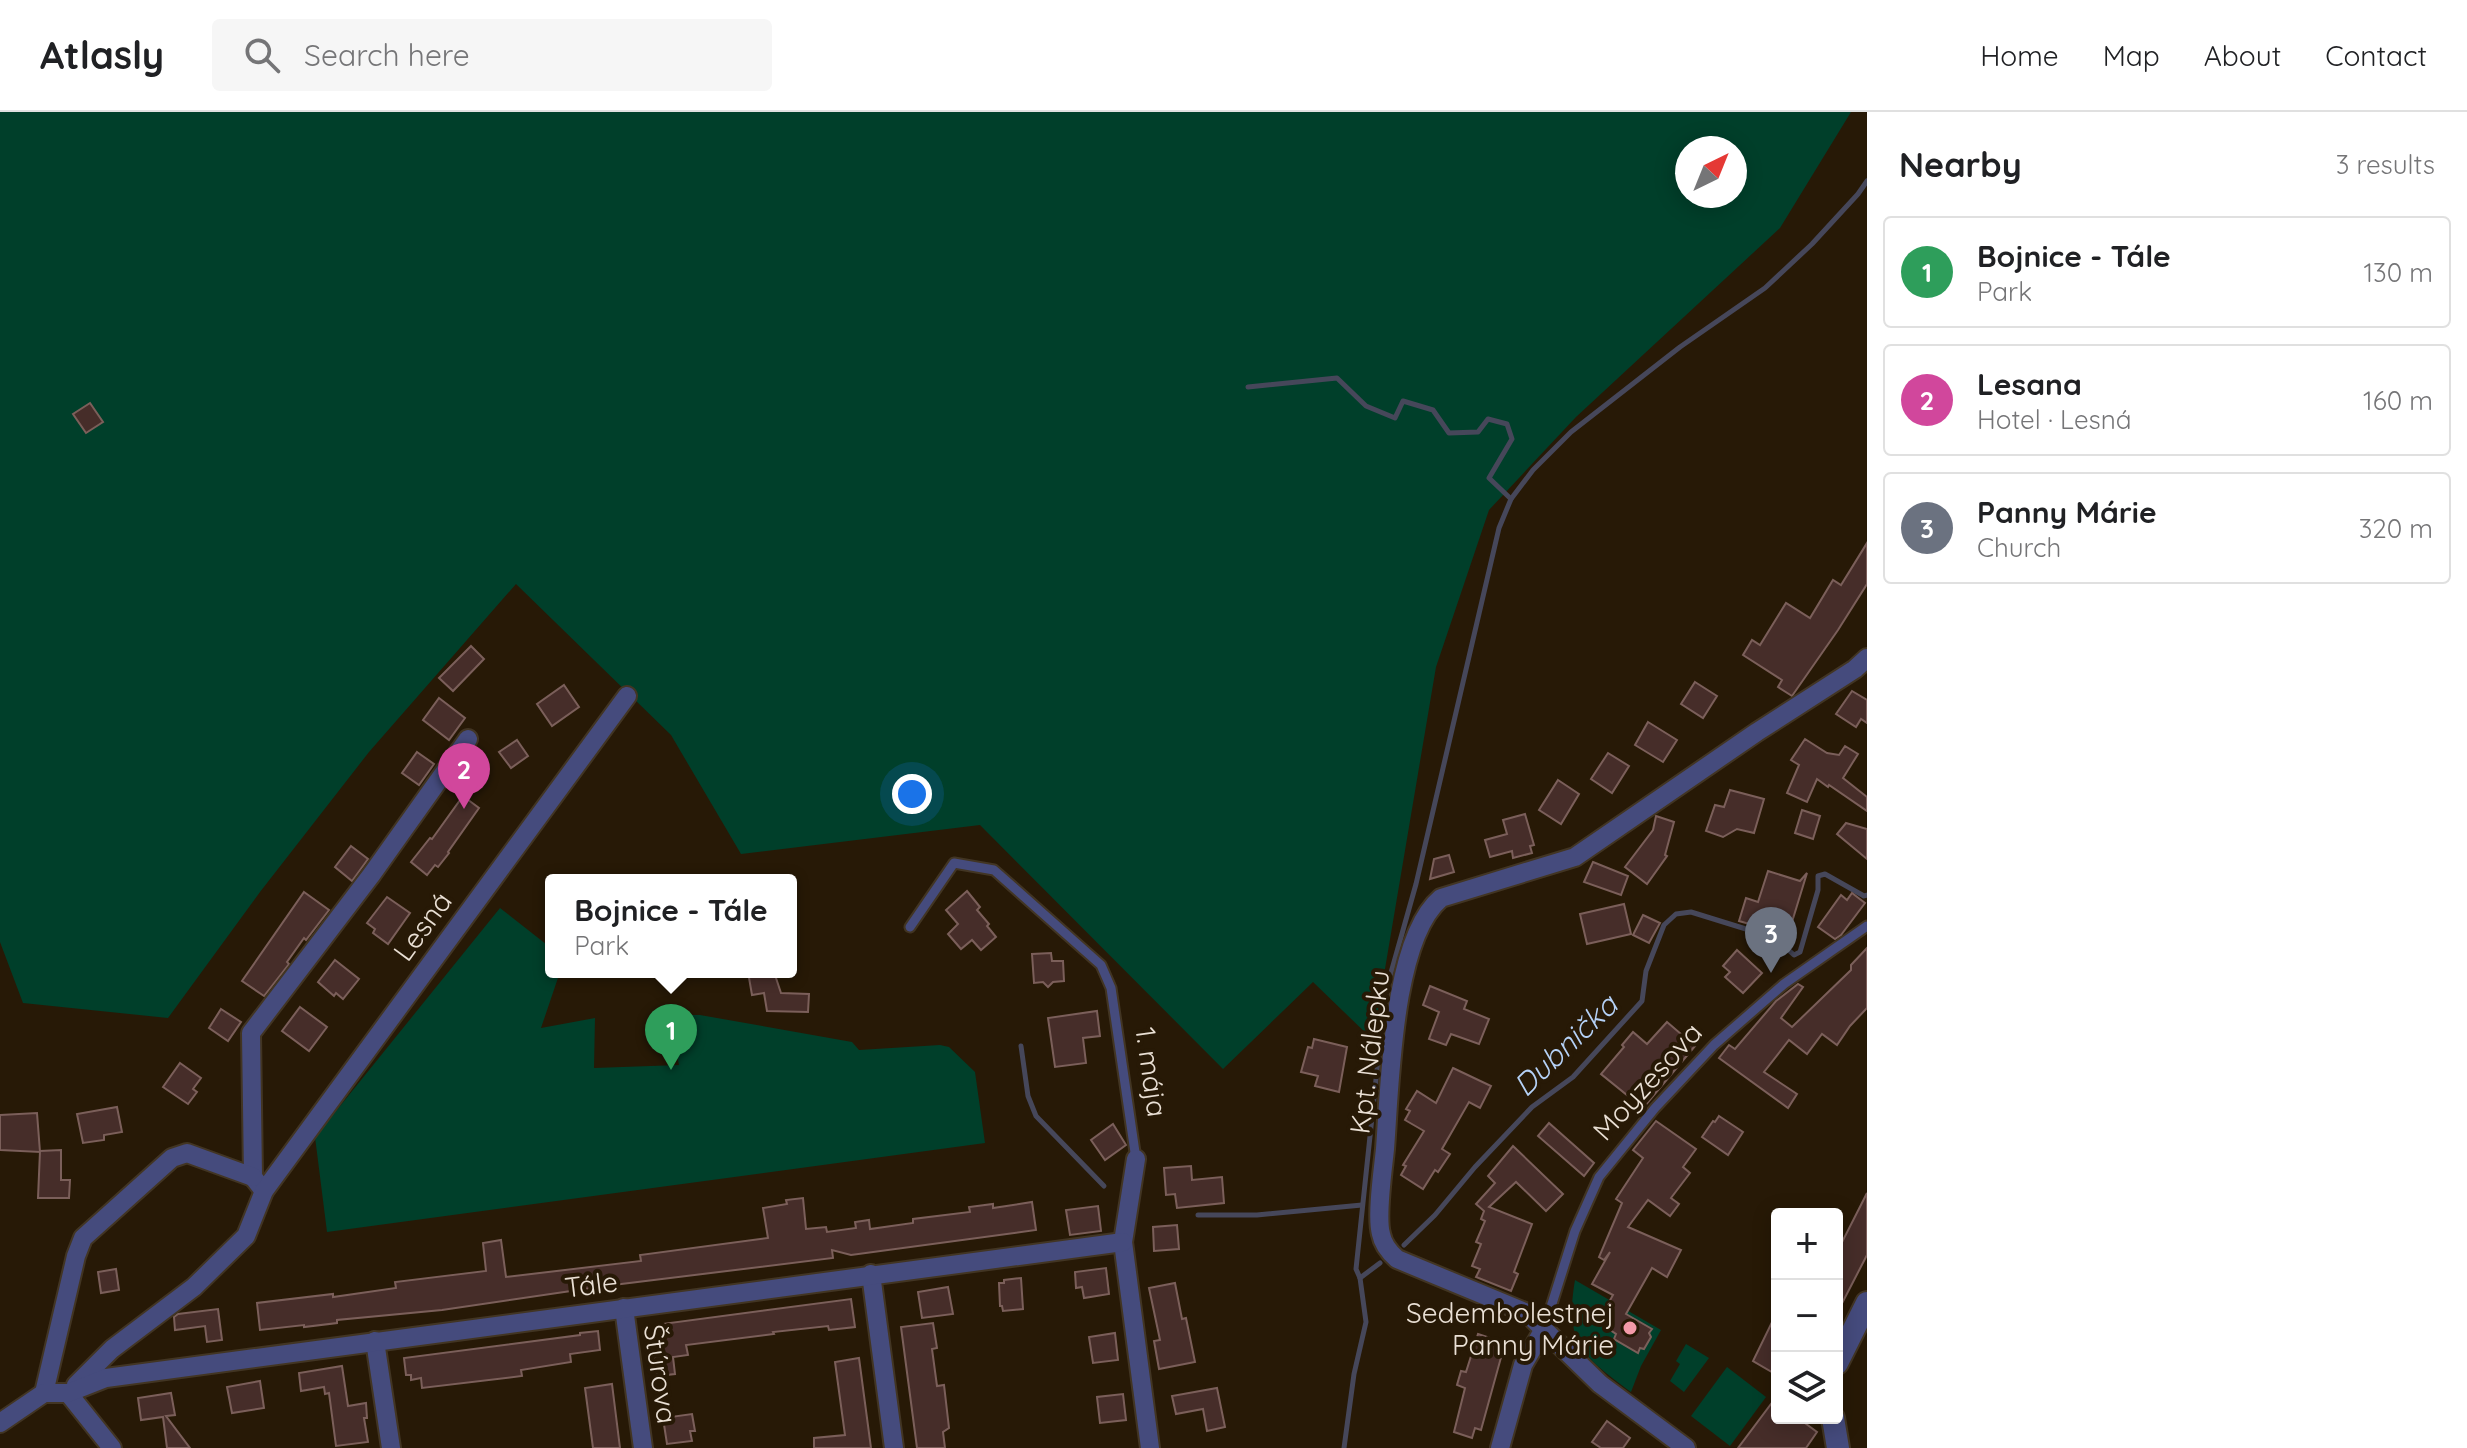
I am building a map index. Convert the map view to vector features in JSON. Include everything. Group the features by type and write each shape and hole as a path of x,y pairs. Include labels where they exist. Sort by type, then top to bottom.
{"street":[{"name":"Kpt. Nálepku","path":"1544,1329 1527,1313 1397,1259 1386,1248 1380,1232 1391,1066 1400,985 1420,923 1429,908 1441,898 1575,857 1867,658"},
{"name":"Lesná","path":"259,1184 627,696"},
{"name":"Lesná","path":"68,1393 112,1349 194,1287 246,1236 259,1184 251,1033 372,874 468,739"},
{"path":"44,1393 83,1238 172,1158 187,1153 259,1184"},
{"name":"1. mája","path":"1136,1159 1123,1242 1150,1448"},
{"name":"Tále","path":"68,1393 106,1378 1123,1242"},
{"path":"871,1274 894,1448"},
{"path":"1842,1352 1867,1303"},
{"name":"Štúrova","path":"624,1308 643,1448"},
{"name":"Moyzesova","path":"1500,1448 1523,1365 1544,1329"},
{"path":"1544,1329 1600,1384 1686,1448"},
{"path":"375,1341 391,1448"},
{"path":"0,1423 44,1393 68,1393 112,1448"},
{"path":"1834,1424 1838,1448"}],"lane":[{"name":"1. mája","path":"910,927 954,863 994,870 1101,965 1111,988 1136,1159"},
{"name":"Moyzesova","path":"1544,1329 1575,1231 1599,1177 1655,1108 1714,1045 1784,984 1867,926"}],"green space":[{"path":"0,112 1851,112 1780,228 1576,417 1489,510 1436,667 1373,1040 1313,982 1223,1069 980,825 741,854 671,735 516,584 369,752 260,892 168,1018 23,1003 0,942"},
{"path":"500,908 545,943 545,978 558,978 541,1028 595,1018 594,1068 679,1065 668,1010 852,1042 859,1050 940,1045 949,1047 975,1072 985,1143 327,1232 315,1137"},
{"path":"1575,1280 1661,1330 1631,1392 1589,1358 1575,1334 1572,1302"},
{"path":"1686,1344 1709,1358 1684,1392 1670,1381 1680,1364 1676,1361"},
{"path":"1727,1367 1766,1397 1730,1446 1691,1416"}],"building":[{"path":"90,403 103,422 86,433 73,414"},
{"path":"1867,543 1867,584 1792,696 1778,687 1782,680 1743,655 1752,640 1760,645 1786,603 1810,618 1833,580 1841,585"},
{"path":"471,646 484,659 453,691 439,678"},
{"path":"1695,682 1717,696 1703,718 1681,704"},
{"path":"564,685 579,707 552,726 537,704"},
{"path":"1852,691 1867,700 1867,723 1861,719 1856,727 1836,714"},
{"path":"439,698 465,718 449,740 423,720"},
{"path":"1648,722 1677,740 1663,762 1635,745"},
{"path":"1805,739 1827,753 1839,755 1845,746 1858,754 1843,778 1867,797 1867,811 1817,779 1807,802 1787,793 1799,765 1791,760"},
{"path":"517,740 528,756 511,768 499,752"},
{"path":"417,752 434,764 419,785 402,773"},
{"path":"1608,753 1629,766 1612,793 1591,779"},
{"path":"1558,780 1579,794 1561,824 1539,810"},
{"path":"1730,790 1764,799 1754,833 1737,829 1723,837 1706,831 1715,805 1724,807"},
{"path":"463,796 479,808 449,853 427,875 411,862"},
{"path":"1802,810 1820,816 1813,839 1795,833"},
{"path":"1525,814 1534,845 1530,846 1532,853 1513,858 1512,851 1490,857 1485,840 1507,834 1503,820"},
{"path":"1656,816 1674,822 1667,856 1647,884 1625,867 1653,830"},
{"path":"1846,823 1867,829 1867,859 1837,834"},
{"path":"351,846 368,859 352,881 335,867"},
{"path":"1449,855 1454,872 1430,879 1434,859"},
{"path":"1593,862 1628,876 1621,895 1584,882"},
{"path":"1768,871 1800,881 1807,873 1788,935 1739,921 1746,898 1758,902"},
{"path":"967,891 980,907 977,910 996,937 981,950 972,940 961,949 948,934 958,924 946,910"},
{"path":"304,892 329,910 306,940 304,938 287,962 289,964 264,996 242,981"},
{"path":"1852,893 1865,903 1835,939 1818,927 1841,895 1847,900"},
{"path":"387,897 410,913 388,944 373,933 375,929 367,923"},
{"path":"1624,904 1631,934 1587,944 1580,914"},
{"path":"1643,915 1660,923 1649,943 1633,935"},
{"path":"1867,948 1867,1008 1837,1045 1822,1034 1807,1054 1789,1040 1764,1072 1797,1094 1788,1108 1719,1058 1729,1045 1735,1049 1776,1001 1798,984 1803,987 1781,1018 1792,1027 1851,970 1851,965"},
{"path":"1737,950 1762,973 1743,993 1725,977 1730,972 1723,966"},
{"path":"1051,953 1052,961 1063,961 1064,981 1053,982 1048,987 1043,982 1034,983 1032,954"},
{"path":"335,960 359,979 343,999 336,993 334,996 318,982"},
{"path":"749,978 776,978 781,993 809,994 808,1012 767,1011 764,993 752,995"},
{"path":"1430,986 1467,1001 1464,1009 1489,1019 1479,1044 1451,1034 1446,1045 1429,1039 1439,1012 1423,1005"},
{"path":"300,1007 327,1027 309,1051 282,1031"},
{"path":"221,1009 241,1022 228,1041 209,1028"},
{"path":"1097,1011 1100,1036 1083,1038 1086,1063 1055,1067 1048,1018"},
{"path":"1667,1022 1695,1046 1643,1108 1601,1074 1633,1032 1647,1044"},
{"path":"1314,1039 1347,1047 1339,1092 1315,1086 1318,1076 1301,1072 1308,1047 1312,1048"},
{"path":"180,1063 201,1078 193,1089 197,1092 188,1104 163,1087"},
{"path":"1453,1068 1491,1086 1480,1108 1469,1102 1442,1149 1450,1154 1423,1189 1401,1175 1406,1166 1403,1165 1424,1131 1405,1120 1410,1111 1406,1109 1417,1091 1436,1103"},
{"path":"117,1107 122,1132 104,1135 104,1140 83,1143 77,1114"},
{"path":"37,1113 40,1152 0,1150 0,1115"},
{"path":"1719,1116 1743,1132 1728,1155 1702,1137"},
{"path":"1656,1121 1696,1149 1683,1167 1690,1173 1671,1198 1679,1204 1670,1216 1648,1200 1628,1227 1681,1250 1667,1277 1652,1268 1626,1314 1652,1329 1644,1349 1640,1348 1638,1353 1614,1339 1616,1334 1598,1322 1613,1295 1592,1284 1610,1252 1604,1260 1599,1257 1622,1203 1616,1199 1643,1158 1633,1150"},
{"path":"1549,1123 1594,1163 1584,1176 1538,1136"},
{"path":"1113,1124 1126,1145 1105,1160 1091,1140"},
{"path":"1513,1146 1563,1194 1546,1211 1516,1182 1489,1207 1532,1224 1514,1272 1518,1274 1511,1291 1476,1277 1480,1269 1472,1266 1481,1244 1476,1242 1485,1221 1481,1219 1484,1211 1476,1204 1495,1183 1488,1176"},
{"path":"61,1150 61,1180 70,1180 69,1198 38,1198 40,1151"},
{"path":"1191,1166 1192,1180 1222,1177 1224,1203 1177,1208 1175,1194 1166,1195 1164,1168"},
{"path":"1867,1193 1867,1255 1843,1301 1843,1280 1843,1240"},
{"path":"803,1198 806,1229 826,1227 827,1232 856,1228 855,1222 869,1220 870,1229 913,1223 913,1219 970,1212 969,1207 993,1204 993,1208 1032,1202 1036,1230 851,1255 832,1250 833,1258 442,1310 260,1330 257,1303 333,1294 333,1297 396,1288 395,1282 486,1271 483,1243 501,1240 506,1277 641,1261 640,1255 768,1238 763,1208"},
{"path":"1098,1206 1101,1231 1070,1235 1066,1210"},
{"path":"1177,1225 1179,1249 1154,1251 1153,1227"},
{"path":"1106,1268 1109,1294 1084,1298 1082,1287 1076,1288 1075,1272"},
{"path":"116,1269 119,1290 101,1293 98,1272"},
{"path":"1021,1278 1023,1309 1003,1311 999,1283"},
{"path":"1175,1283 1195,1362 1159,1369 1154,1341 1160,1340 1149,1288"},
{"path":"948,1287 953,1314 922,1318 918,1292"},
{"path":"851,1299 855,1327 829,1330 828,1326 686,1345 688,1355 673,1357 675,1374 657,1376 653,1341 663,1340 662,1324"},
{"path":"218,1309 222,1340 207,1342 205,1326 175,1330 174,1317 178,1314"},
{"path":"933,1323 937,1348 932,1349 937,1386 944,1385 949,1428 943,1432 945,1448 917,1448 901,1327"},
{"path":"1771,1324 1771,1372 1753,1361"},
{"path":"598,1331 600,1350 570,1354 571,1362 521,1370 522,1376 422,1388 421,1378 411,1380 411,1375 406,1375 404,1358"},
{"path":"1115,1333 1118,1360 1093,1363 1089,1337"},
{"path":"1478,1334 1505,1343 1481,1430 1475,1428 1472,1438 1454,1432 1465,1388 1457,1385 1461,1371 1466,1372"},
{"path":"859,1358 871,1448 814,1448 814,1438 845,1435 835,1362"},
{"path":"342,1366 348,1406 366,1403 367,1418 364,1418 368,1442 336,1446 329,1393 325,1394 324,1387 301,1391 299,1373"},
{"path":"260,1381 264,1408 232,1413 227,1387"},
{"path":"612,1384 620,1448 593,1448 585,1388"},
{"path":"1217,1388 1225,1427 1207,1431 1203,1409 1176,1414 1172,1396"},
{"path":"171,1393 175,1415 166,1416 190,1448 167,1448 163,1417 141,1420 138,1398"},
{"path":"1123,1394 1126,1420 1100,1423 1097,1397"},
{"path":"1771,1404 1771,1424 1806,1424 1817,1432 1806,1448 1738,1448"},
{"path":"692,1414 695,1431 690,1431 692,1441 667,1444 663,1418"},
{"path":"1607,1421 1630,1438 1623,1448 1601,1448 1592,1442"}],"waterway":[{"path":"1344,1448 1354,1374 1366,1322 1356,1269 1385,994 1416,884 1499,528 1511,499 1533,470 1571,432 1680,347 1765,288 1812,244 1867,181"},
{"path":"1248,387 1337,378 1366,406 1395,418 1403,401 1433,410 1449,433 1478,432 1488,419 1507,424 1512,439 1489,478 1511,499"},
{"name":"Dubnička","path":"1404,1245 1532,1107 1573,1077 1642,1001 1646,971 1664,925 1676,914 1691,912 1775,938 1794,955 1800,952 1818,890 1818,876 1825,874 1867,895"},
{"path":"1021,1046 1028,1096 1036,1116 1104,1186"},
{"path":"1198,1215 1257,1215 1362,1205"},
{"name":"Dubnička","path":"1360,1278 1380,1263"}],"place":[{"name":"Lesana","path":"464,809"},
{"name":"Panny Márie","path":"1771,973"},
{"name":"Bojnice - Tále","path":"671,1070"},
{"name":"Sedembolestnej Panny Márie","path":"1630,1328"}]}
